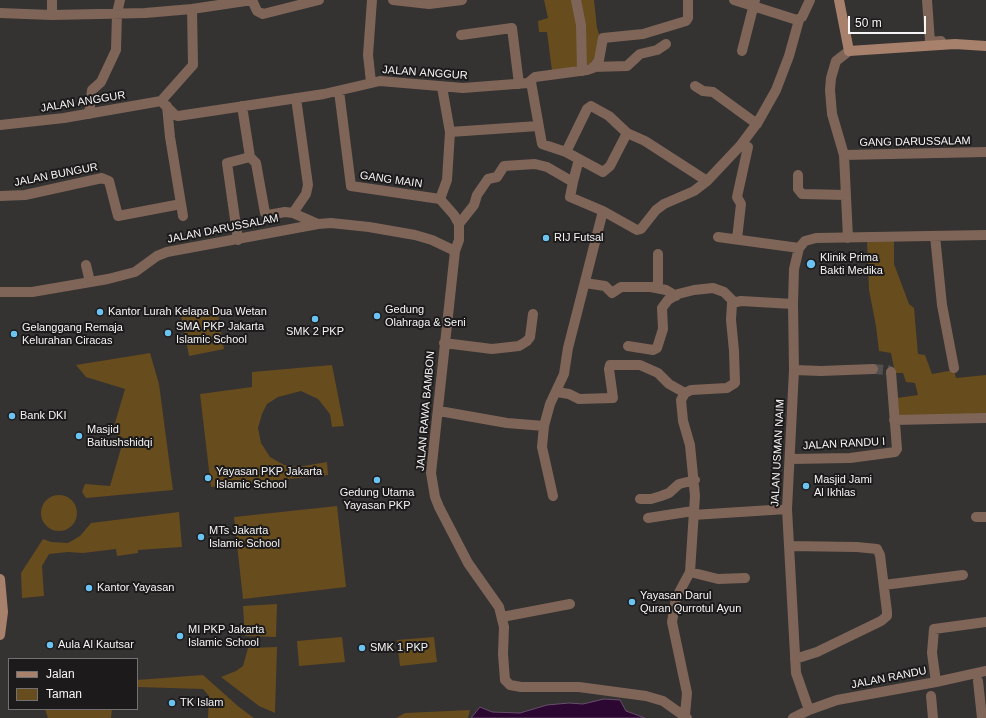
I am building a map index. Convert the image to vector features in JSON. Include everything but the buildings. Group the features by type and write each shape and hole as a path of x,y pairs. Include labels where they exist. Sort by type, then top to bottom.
{"street":[{"path":"52,0 52,15"},
{"path":"90,114 92,90 101,82 116,50 117,14 120,0"},
{"path":"0,13 52,15 117,14 192,9 252,0 257,11 263,14 319,0"},
{"path":"371,82 368,55 372,0"},
{"path":"393,0 429,4 462,0"},
{"path":"576,0 581,25 582,71"},
{"path":"593,67 599,60 603,38 643,34 682,23 688,18 688,0"},
{"path":"734,0 754,3 792,19 799,20"},
{"path":"579,159 570,197 603,211 637,230 641,229 656,210 664,204 694,191 707,181 740,146 757,124 776,90 789,56 799,20 810,0"},
{"path":"839,0 849,51"},
{"path":"927,0 930,42 955,40 986,41"},
{"path":"742,50 754,3"},
{"path":"184,216 164,103 193,65 192,9"},
{"path":"461,35 512,28 519,84"},
{"name":"JALAN ANGGUR","path":"0,125 164,103 175,115 178,116 339,91 371,82 395,82 442,87 477,88 519,84 531,82 532,78 535,77 582,71 593,67 627,66 640,54 657,50 666,44"},
{"path":"848,238 844,155 832,114 830,90 831,78 836,61 849,51 955,44 986,46"},
{"path":"531,82 542,144 566,152 603,172 610,166 627,133"},
{"path":"695,86 703,91 713,92 757,124"},
{"path":"442,87 450,132 447,180 440,200 454,215 459,224 459,240 455,251"},
{"name":"GANG MAIN","path":"339,91 351,186 440,200"},
{"path":"293,213 306,194 308,185 296,98"},
{"path":"566,152 590,105 609,116 627,133 645,141 707,181"},
{"path":"242,106 250,157 256,163 266,214 293,213 318,224"},
{"path":"450,132 538,126"},
{"path":"737,239 741,204 737,197 748,147"},
{"name":"GANG DARUSSALAM","path":"844,155 986,152"},
{"path":"238,240 227,163 250,157"},
{"path":"459,224 474,205 488,178 497,177 504,166 518,164 541,165 573,182"},
{"path":"798,175 798,189 802,194 846,195"},
{"name":"JALAN BUNGUR","path":"0,196 25,195 102,178 109,181 118,216 181,204"},
{"path":"553,496 545,466 542,447 544,426 550,404 557,392 564,374 568,348 603,211"},
{"name":"JALAN DARUSSALAM","path":"0,292 32,292 90,282 135,272 157,256 167,252 318,224 331,223 369,227 415,236 432,240 455,251"},
{"path":"718,237 799,248 810,240 986,235"},
{"path":"935,236 942,305 954,368"},
{"name":"JALAN USMAN NAIM","path":"799,248 794,269 794,370 787,509 796,673 809,710"},
{"name":"JALAN RAWA BAMBON","path":"455,251 444,343 439,411 431,473 435,496 468,563 493,598 502,617 504,627 504,676 510,685 521,687 579,687 646,696 663,701 686,716"},
{"path":"658,254 658,288"},
{"path":"86,265 90,282"},
{"path":"585,283 606,286 612,293 621,287 658,288 666,290 676,296"},
{"path":"628,346 653,350 657,348 663,329 662,308 668,300 694,290 713,288 724,292 734,302 793,304"},
{"path":"557,392 569,394 579,399 613,398 609,369 610,365 640,366 658,373 669,384 685,393 695,389 727,388 735,383 730,313 731,305 734,302"},
{"path":"444,343 492,349 519,346 530,337 533,314"},
{"path":"794,370 822,371 873,369"},
{"name":"JALAN RANDU I","path":"790,459 850,458 893,454 897,449 891,372"},
{"name":"JALAN RAWA BAMBON","path":"685,393 681,400 681,407 690,445 695,480 693,545 690,572 676,598 672,622 686,693 686,716"},
{"path":"439,411 507,423 544,426"},
{"path":"894,420 986,418"},
{"path":"640,499 650,499 661,496 669,493 679,484 695,480"},
{"path":"648,518 693,513 787,509"},
{"path":"789,546 875,547 880,555 887,612 885,618 834,644 796,659"},
{"path":"690,572 718,579 745,578"},
{"path":"884,585 963,575"},
{"path":"0,579 3,612 0,631"},
{"path":"502,617 570,604"},
{"name":"JALAN RANDU","path":"793,718 809,710 837,700 936,682 932,653 934,629 986,622"},
{"path":"936,682 986,671"},
{"path":"978,680 982,718"},
{"path":"931,696 933,718"}],"green space":[{"path":"544,0 594,0 597,28 600,37 598,53 588,66 552,71 547,32 539,32 538,21 548,18"},
{"path":"867,240 894,241 894,264 909,304 914,308 918,354 925,355 932,374 954,370 956,378 986,375 986,416 900,419 897,398 918,395 915,383 906,382 903,373 895,373 891,353 879,351 869,290"},
{"path":"217,309 224,349 189,356 181,315"},
{"path":"150,353 159,384 173,490 86,498 82,492 85,484 110,486 124,438 112,433 125,389 86,377 76,365"},
{"path":"332,365 344,426 332,427 330,414 318,399 301,391 278,397 267,404 258,428 261,443 270,457 284,465 298,467 327,462 328,475 211,487 200,394 252,387 252,372"},
{"path":"59,495 72,500 77,513 72,526 59,531 46,526 41,513 46,500"},
{"path":"337,506 346,587 243,599 234,517"},
{"path":"179,512 182,547 138,550 138,553 117,556 116,549 83,553 68,552 49,554 42,566 44,596 22,598 21,573 43,539 51,542 68,543 80,536 91,523"},
{"path":"277,604 276,637 245,636 243,606"},
{"path":"342,637 345,662 299,666 297,641"},
{"path":"434,637 437,662 400,666 397,640"},
{"path":"277,647 275,713 259,706 221,677 236,671 243,666 248,648"},
{"path":"203,675 239,707 254,718 208,718 209,696 203,689 138,687 138,680"},
{"path":"45,710 112,710 111,718 48,718"},
{"path":"470,710 468,718 396,718 405,713"}],"shaded area":[{"path":"604,699 620,700 626,711 645,718 471,718 480,707 492,712 520,713 547,705 569,703 583,704"}],"tunnel":[{"path":"873,369 888,370 891,372"}],"place":[{"name":"RIJ Futsal","path":"546,238"},
{"name":"Klinik Prima Bakti Medika","path":"811,264"},
{"name":"Kantor Lurah Kelapa Dua Wetan","path":"100,312"},
{"name":"Gedung Olahraga & Seni","path":"377,316"},
{"name":"SMK 2 PKP","path":"315,319"},
{"name":"SMA PKP Jakarta Islamic School","path":"168,333"},
{"name":"Gelanggang Remaja Kelurahan Ciracas","path":"14,334"},
{"name":"Bank DKI","path":"12,416"},
{"name":"Masjid Baitushshidqi","path":"79,436"},
{"name":"Yayasan PKP Jakarta Islamic School","path":"208,478"},
{"name":"Gedung Utama Yayasan PKP","path":"377,480"},
{"name":"Masjid Jami Al Ikhlas","path":"806,486"},
{"name":"MTs Jakarta Islamic School","path":"201,537"},
{"name":"Kantor Yayasan","path":"89,588"},
{"name":"Yayasan Darul Quran Qurrotul Ayun","path":"632,602"},
{"name":"MI PKP Jakarta Islamic School","path":"180,636"},
{"name":"Aula Al Kautsar","path":"50,645"},
{"name":"SMK 1 PKP","path":"362,648"},
{"name":"TK Islam","path":"172,703"}]}
